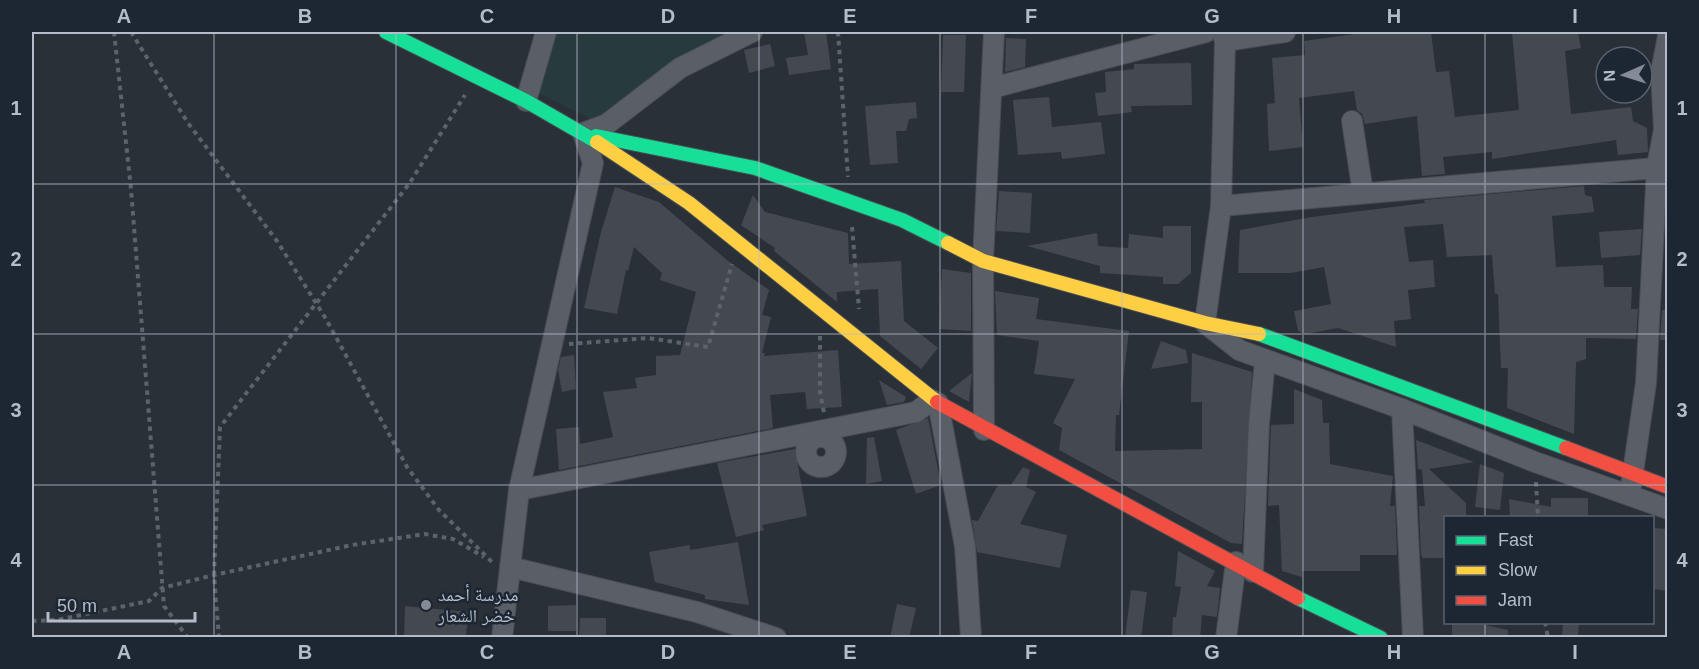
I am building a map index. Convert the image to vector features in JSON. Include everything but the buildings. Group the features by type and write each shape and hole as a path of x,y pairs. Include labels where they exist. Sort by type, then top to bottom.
{"street":[{"path":"526,100 546,32"},
{"path":"583,133 607,124 680,68 733,36 752,32"},
{"path":"984,430 983,261 994,32"},
{"path":"992,88 1206,32"},
{"path":"1205,323 1221,206 1223,36 1285,32"},
{"path":"394,33 526,100 583,133 689,203 935,401 984,430 1304,600 1381,638"},
{"path":"1629,494 1646,384 1664,130 1661,72 1668,36"},
{"path":"1352,121 1363,193"},
{"path":"583,133 754,168 902,220 983,261 1205,323 1245,329 1668,487"},
{"path":"502,638 519,490 593,163 583,133"},
{"path":"1221,206 1662,166"},
{"path":"1205,323 1239,350 1535,462 1668,509"},
{"path":"1226,638 1244,567 1265,360"},
{"path":"519,490 823,434 916,412 935,401"},
{"path":"935,401 965,546 971,638"},
{"path":"1402,410 1413,638"},
{"path":"510,567 697,612 776,638"}],"path":[{"path":"114,32 130,189 164,606 188,638"},
{"path":"131,32 188,123 277,241 316,304 407,467 439,510 488,560"},
{"path":"219,638 214,575 220,427 409,184 477,76"},
{"path":"550,345 648,338 708,347 738,244"},
{"path":"820,310 820,392 823,434"},
{"path":"1535,462 1538,516"},
{"path":"32,621 57,620 148,601 162,588 214,575 352,546 425,534 453,539 488,560 510,567"}],"green space":[{"path":"556,32 725,32 709,44 677,58 616,108 591,119 538,93"}],"traffic: fast":[{"path":"386,32 526,101 597,142"},
{"path":"596,136 755,168 902,220 948,243"},
{"path":"1259,334 1566,448"},
{"path":"1298,598 1381,638"}],"traffic: slow":[{"path":"597,142 689,203 937,402"},
{"path":"948,243 983,261 1205,323 1259,334"}],"traffic: jam":[{"path":"937,402 1298,598"},
{"path":"1566,448 1668,487"}],"place":[{"name":"مدرسة أحمد خضر الشعار","path":"426,605"}]}
